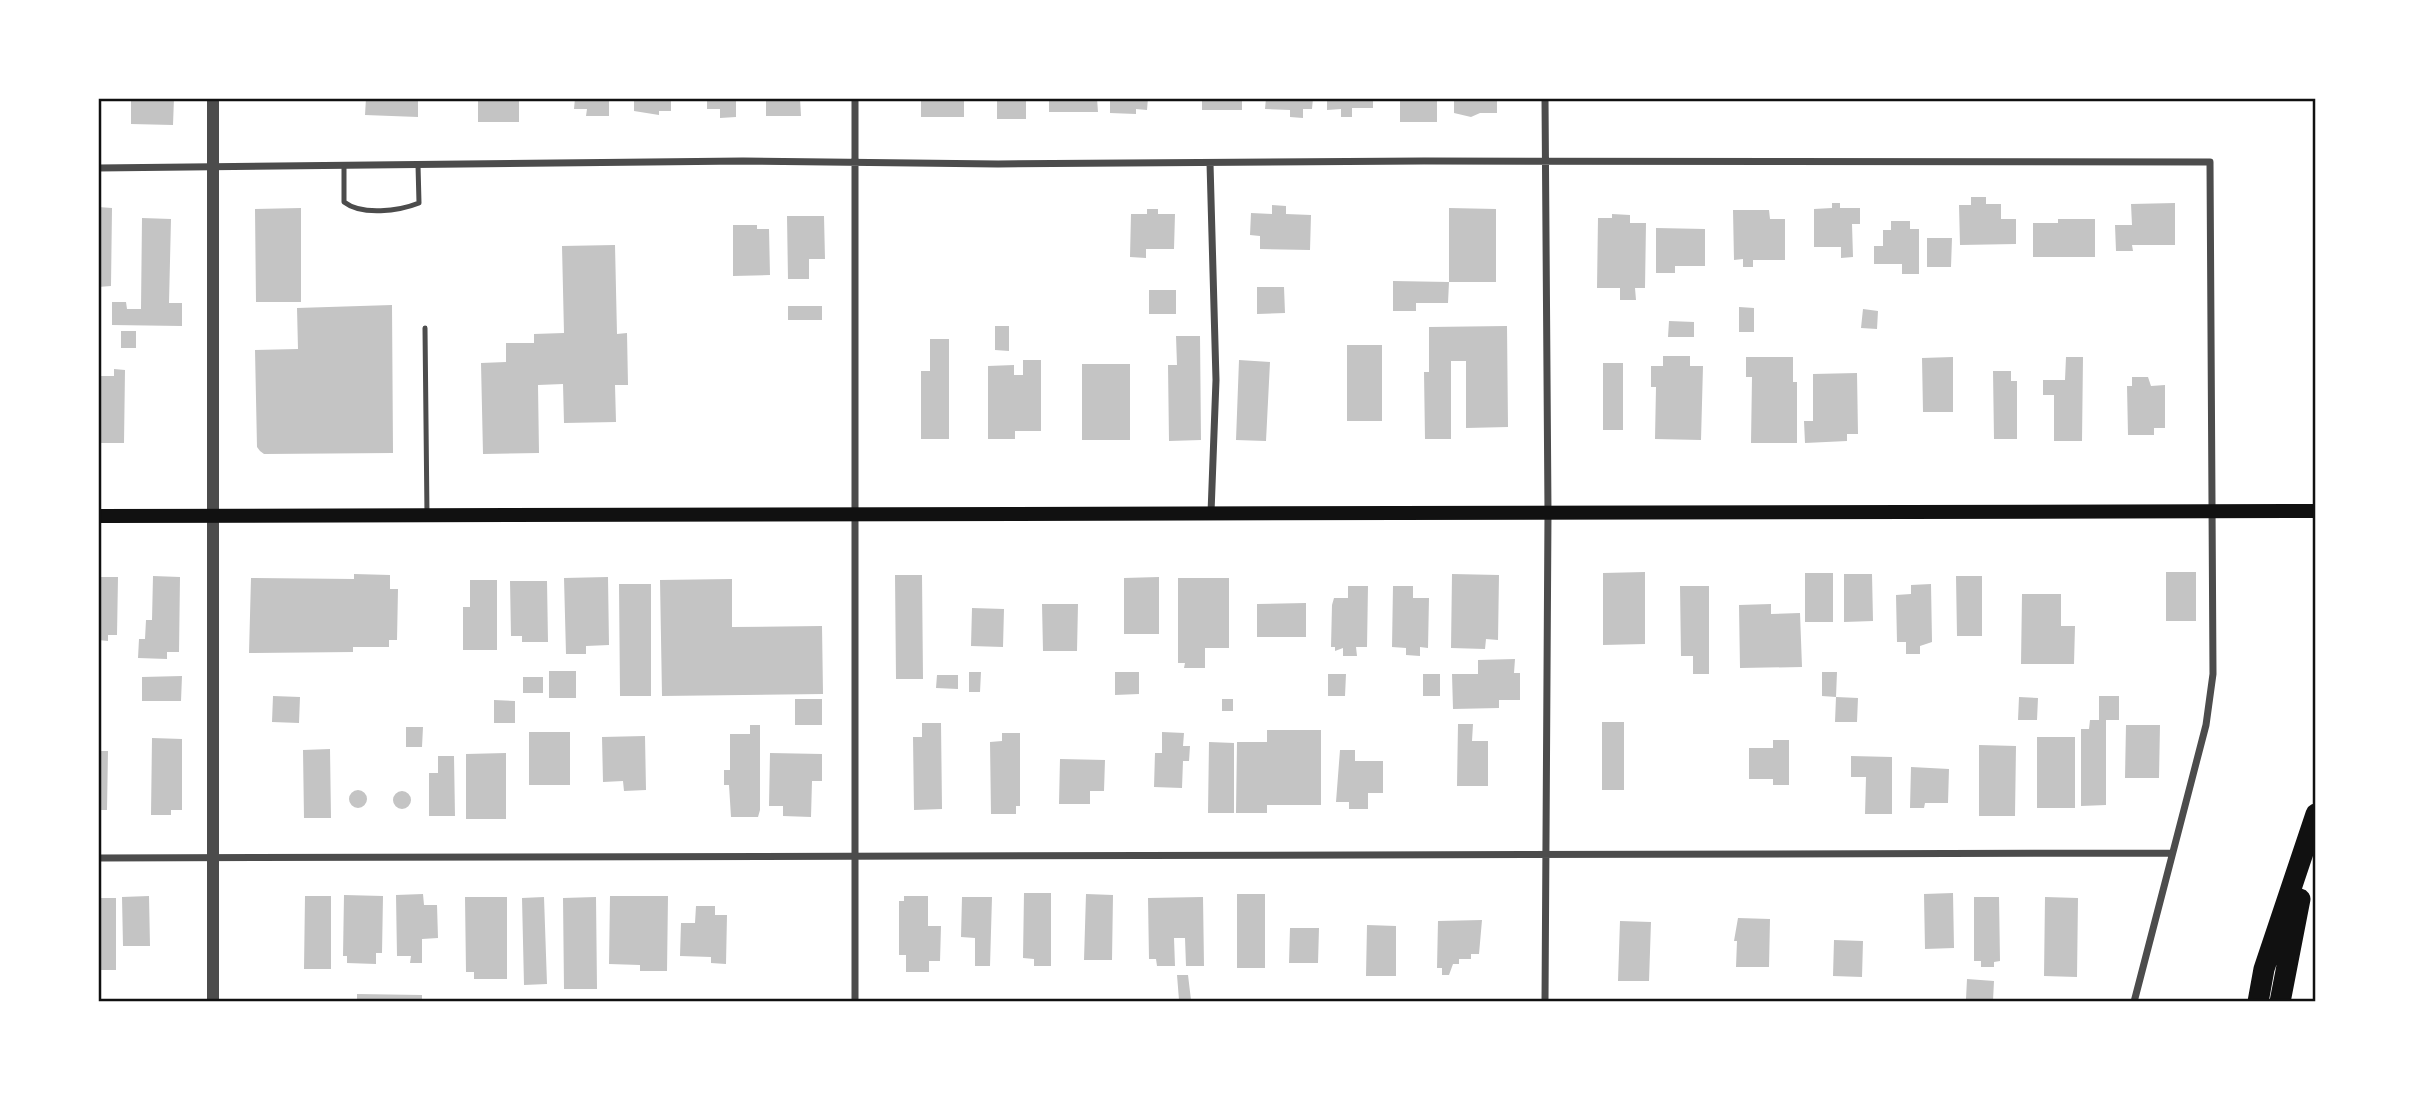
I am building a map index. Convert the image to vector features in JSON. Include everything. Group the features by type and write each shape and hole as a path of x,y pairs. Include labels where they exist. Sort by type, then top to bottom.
{"highway":[{"path":"2258,1002 2264,969 2316,814"},
{"path":"2280,1002 2316,814"}],"main road":[{"path":"98,516 2316,511"}],"street":[{"path":"213,98 213,1002"},
{"path":"855,98 855,1002"},
{"path":"1545,98 1548,512 1545,1002"},
{"path":"98,168 855,162 2210,162 2213,674 2206,724 2134,1002"},
{"path":"1210,163 1216,380 1211,513"},
{"path":"98,858 2172,853"}],"lane":[{"path":"344,166 344,202 353,209 404,209 419,203 418,165"},
{"path":"425,328 427,515"}],"building":[{"path":"131,98 174,98 173,125 131,124"},
{"path":"366,98 418,98 418,117 365,115"},
{"path":"478,98 519,98 519,122 478,122"},
{"path":"575,98 609,98 609,116 586,116 587,109 574,109"},
{"path":"634,98 671,98 671,111 659,111 659,115 634,111"},
{"path":"707,98 736,98 736,117 720,118 720,109 707,109"},
{"path":"766,98 800,98 801,116 766,116"},
{"path":"921,98 964,98 964,117 921,117"},
{"path":"997,98 1026,98 1026,119 997,119"},
{"path":"1049,98 1097,98 1098,112 1049,112"},
{"path":"1110,98 1148,98 1147,110 1136,109 1136,114 1110,113"},
{"path":"1202,98 1242,98 1242,110 1202,110"},
{"path":"1266,98 1313,98 1312,109 1303,109 1303,118 1290,117 1290,110 1265,109"},
{"path":"1327,98 1373,98 1373,108 1352,108 1352,117 1341,117 1341,109 1327,110"},
{"path":"1400,98 1437,98 1437,122 1400,122"},
{"path":"1454,98 1497,98 1497,113 1480,113 1471,117 1454,113"},
{"path":"1971,197 1986,197 1986,204 2001,204 2001,219 2016,219 2016,244 1960,245 1959,205 1971,205"},
{"path":"1832,203 1840,203 1840,208 1860,208 1860,224 1852,224 1853,257 1841,258 1841,247 1814,247 1814,209 1832,208"},
{"path":"2175,203 2175,245 2132,245 2133,251 2116,251 2115,225 2132,225 2131,204"},
{"path":"1272,205 1286,206 1286,214 1311,215 1310,250 1260,249 1260,236 1250,235 1251,213 1272,214"},
{"path":"98,207 112,208 111,286 98,287"},
{"path":"301,208 301,302 256,302 255,209"},
{"path":"1449,208 1496,209 1496,282 1449,282"},
{"path":"1147,209 1158,209 1158,214 1175,214 1174,249 1146,249 1146,258 1130,257 1131,214 1147,214"},
{"path":"1733,210 1769,210 1770,219 1785,219 1785,260 1753,260 1753,267 1743,267 1743,259 1734,260"},
{"path":"1612,214 1630,215 1630,223 1646,223 1645,288 1635,288 1636,300 1620,300 1620,288 1597,288 1598,218 1612,218"},
{"path":"787,216 824,216 825,259 809,259 809,279 788,279"},
{"path":"142,218 171,219 169,303 182,303 182,326 112,325 112,302 126,302 127,309 141,309"},
{"path":"2058,219 2095,219 2095,257 2033,257 2033,223 2058,223"},
{"path":"1891,221 1910,221 1910,229 1919,229 1919,274 1902,274 1902,264 1874,264 1874,246 1883,246 1883,230 1891,230"},
{"path":"733,225 757,225 757,229 769,229 770,275 733,276"},
{"path":"1656,228 1705,229 1705,266 1675,266 1675,273 1656,273"},
{"path":"1927,238 1952,238 1951,267 1927,267"},
{"path":"615,245 617,334 627,333 628,385 615,385 616,422 564,423 563,384 538,385 539,453 483,454 481,363 506,362 506,343 534,343 534,334 564,333 562,246"},
{"path":"1393,281 1449,282 1448,303 1416,303 1416,311 1393,311"},
{"path":"1257,287 1284,287 1285,313 1257,314"},
{"path":"1149,290 1176,290 1176,314 1149,314"},
{"path":"392,305 393,453 264,454 260,451 257,447 255,350 298,349 297,308"},
{"path":"788,306 822,306 822,320 788,320"},
{"path":"1739,307 1754,308 1754,332 1739,332"},
{"path":"1863,309 1878,311 1877,329 1861,328"},
{"path":"1669,321 1694,322 1694,337 1668,337"},
{"path":"995,326 1009,326 1009,351 995,350"},
{"path":"1507,326 1508,427 1466,428 1466,361 1451,361 1451,439 1425,439 1424,372 1429,372 1429,327"},
{"path":"121,331 136,331 136,348 121,348"},
{"path":"1176,336 1200,336 1201,440 1169,441 1168,365 1177,365"},
{"path":"930,339 949,339 949,439 921,439 921,371 930,371"},
{"path":"1347,345 1382,345 1382,421 1347,421"},
{"path":"1663,356 1690,356 1690,366 1703,366 1701,440 1655,439 1656,387 1651,387 1651,366 1663,366"},
{"path":"1746,357 1793,357 1793,382 1797,382 1797,443 1751,443 1752,377 1746,377"},
{"path":"1953,357 1953,412 1923,412 1922,358"},
{"path":"2066,357 2083,357 2082,441 2054,441 2054,395 2043,395 2043,380 2065,380"},
{"path":"1023,360 1041,360 1041,431 1015,431 1015,439 988,439 988,366 1014,365 1014,375 1023,375"},
{"path":"1239,360 1270,362 1266,441 1236,440"},
{"path":"1603,363 1623,363 1623,430 1603,430"},
{"path":"1082,364 1130,364 1130,440 1082,440"},
{"path":"114,369 125,370 124,443 98,443 98,376 114,376"},
{"path":"1993,371 2011,371 2011,381 2017,381 2017,439 1994,439"},
{"path":"1857,373 1858,434 1847,434 1847,441 1805,443 1804,421 1813,421 1813,374"},
{"path":"2132,377 2148,377 2151,386 2165,385 2165,428 2154,428 2154,435 2128,435 2127,386 2132,386"},
{"path":"1645,572 1645,644 1603,645 1603,573"},
{"path":"2166,572 2196,572 2196,621 2166,621"},
{"path":"1805,573 1833,573 1833,622 1805,622"},
{"path":"354,574 390,575 390,589 398,589 397,640 389,640 389,647 353,647 353,652 249,653 251,578 354,579"},
{"path":"1452,574 1499,575 1498,640 1486,639 1485,649 1451,648"},
{"path":"1844,574 1872,574 1873,621 1844,622"},
{"path":"895,575 922,575 923,679 896,679"},
{"path":"153,576 180,577 179,652 167,652 167,659 138,658 139,639 145,639 146,620 152,620"},
{"path":"1956,576 1982,576 1982,636 1957,636"},
{"path":"98,577 118,577 117,635 108,635 108,641 98,640"},
{"path":"608,577 609,645 586,646 586,654 566,654 564,578"},
{"path":"1159,577 1159,634 1124,634 1124,578"},
{"path":"1178,578 1229,578 1229,648 1205,648 1205,668 1184,668 1185,663 1178,663"},
{"path":"732,579 732,627 822,626 823,694 662,696 660,580"},
{"path":"470,580 497,580 497,650 463,650 463,607 470,607"},
{"path":"510,581 547,581 548,642 522,642 522,636 511,636"},
{"path":"619,584 651,584 651,696 620,696"},
{"path":"1931,584 1932,642 1920,646 1920,654 1906,654 1906,642 1897,642 1896,595 1911,594 1911,585"},
{"path":"1348,586 1368,586 1367,647 1356,647 1357,656 1343,656 1343,648 1335,651 1335,647 1331,647 1332,605 1334,598 1348,598"},
{"path":"1393,586 1413,586 1413,598 1429,598 1428,648 1420,647 1420,656 1406,655 1406,648 1392,647"},
{"path":"1680,586 1709,586 1709,674 1693,674 1693,656 1681,656"},
{"path":"2022,594 2061,594 2061,626 2075,626 2074,664 2021,664"},
{"path":"1306,603 1306,637 1257,637 1257,604"},
{"path":"1042,604 1078,604 1077,651 1043,651"},
{"path":"1771,604 1771,614 1800,613 1802,667 1740,668 1739,605"},
{"path":"972,608 1004,609 1003,647 971,646"},
{"path":"1515,659 1514,673 1520,673 1520,700 1499,700 1499,708 1453,709 1452,674 1478,674 1478,660"},
{"path":"549,671 576,671 576,698 549,698"},
{"path":"969,672 981,672 980,692 969,692"},
{"path":"1115,672 1139,672 1139,694 1115,695"},
{"path":"1822,672 1837,672 1836,697 1822,696"},
{"path":"1328,674 1346,674 1345,696 1328,696"},
{"path":"1423,674 1440,674 1440,696 1423,696"},
{"path":"937,675 958,675 958,689 936,688"},
{"path":"182,676 181,701 142,701 142,677"},
{"path":"523,677 543,677 543,693 523,693"},
{"path":"273,696 300,697 299,723 272,722"},
{"path":"2099,696 2119,696 2119,720 2106,720 2106,805 2081,806 2081,729 2089,729 2090,720 2099,720"},
{"path":"1836,697 1858,698 1857,722 1835,722"},
{"path":"2019,697 2038,698 2037,720 2018,720"},
{"path":"795,699 822,699 822,725 795,725"},
{"path":"1222,699 1233,699 1233,711 1222,711"},
{"path":"494,700 515,701 515,723 494,723"},
{"path":"1602,722 1624,722 1624,790 1602,790"},
{"path":"922,723 941,723 942,809 914,810 913,737 922,737"},
{"path":"1458,724 1473,724 1472,741 1488,741 1488,786 1457,786"},
{"path":"750,725 760,725 760,810 758,817 731,817 729,785 724,785 724,770 730,770 730,734 750,734"},
{"path":"2126,725 2160,725 2159,778 2125,778"},
{"path":"406,727 423,727 422,747 406,747"},
{"path":"1267,730 1321,730 1321,805 1267,805 1267,813 1236,813 1237,742 1267,742"},
{"path":"529,732 570,732 570,785 529,785"},
{"path":"1162,732 1184,733 1183,746 1190,746 1189,761 1183,761 1182,788 1154,787 1155,753 1162,753"},
{"path":"1002,733 1020,733 1020,806 1016,806 1016,814 991,814 990,742 1002,741"},
{"path":"645,736 646,790 624,791 623,781 603,782 602,737"},
{"path":"2037,737 2075,737 2075,808 2037,808"},
{"path":"152,738 182,739 182,810 171,810 171,815 151,815"},
{"path":"1773,740 1789,740 1789,785 1773,785 1773,779 1749,779 1749,748 1773,748"},
{"path":"1209,742 1234,743 1234,813 1208,813"},
{"path":"1979,745 2016,746 2015,816 1979,816"},
{"path":"330,749 331,818 304,818 303,750"},
{"path":"1340,750 1355,750 1355,761 1383,761 1383,793 1368,793 1368,809 1349,809 1349,802 1336,802"},
{"path":"98,751 108,751 107,810 98,810"},
{"path":"506,753 506,819 466,819 466,754"},
{"path":"770,753 822,754 822,781 812,781 811,817 783,816 783,806 769,806"},
{"path":"438,756 454,756 455,816 429,816 429,773 438,773"},
{"path":"1851,756 1892,757 1892,814 1865,814 1866,777 1851,777"},
{"path":"1060,759 1105,760 1104,791 1090,791 1090,804 1059,804"},
{"path":"1911,767 1949,769 1948,803 1925,803 1924,808 1910,808"},
{"path":"354,790 362,790 367,799 365,806 354,808 349,803 349,795"},
{"path":"398,791 406,791 411,800 409,807 398,809 393,804 393,796"},
{"path":"1024,893 1051,893 1051,966 1034,966 1034,959 1023,958"},
{"path":"1953,893 1954,948 1925,949 1924,894"},
{"path":"423,894 424,905 437,905 438,938 422,939 422,963 410,963 411,956 397,956 396,895"},
{"path":"1086,894 1113,895 1112,960 1084,960"},
{"path":"1237,894 1265,894 1265,968 1237,968"},
{"path":"344,895 383,896 382,953 376,953 376,964 347,963 347,956 343,956"},
{"path":"149,896 150,946 123,946 122,897"},
{"path":"305,896 331,896 331,969 304,969"},
{"path":"610,896 668,896 667,971 640,971 640,965 609,964"},
{"path":"904,896 928,896 928,926 941,926 940,961 929,961 929,972 906,972 906,955 899,955 899,901 904,901"},
{"path":"465,897 507,897 507,979 474,979 474,972 466,972"},
{"path":"544,897 547,984 524,985 522,898"},
{"path":"596,897 597,989 564,989 563,898"},
{"path":"962,897 992,897 990,966 975,966 975,938 961,937"},
{"path":"1203,897 1204,966 1186,966 1185,938 1174,938 1175,966 1157,966 1156,959 1149,959 1148,898"},
{"path":"1974,897 1999,897 2000,961 1994,962 1994,967 1981,967 1981,961 1974,961"},
{"path":"2045,897 2078,898 2077,977 2044,976"},
{"path":"98,898 116,898 116,970 98,970"},
{"path":"696,906 715,906 715,915 727,915 726,964 711,963 711,957 680,956 681,923 695,923"},
{"path":"1738,918 1770,919 1769,967 1736,967 1737,941 1734,941"},
{"path":"1482,920 1479,954 1471,954 1471,959 1459,959 1459,964 1453,964 1449,975 1442,975 1442,968 1437,968 1438,921"},
{"path":"1620,921 1651,922 1649,981 1618,981"},
{"path":"1367,925 1396,926 1396,976 1366,976"},
{"path":"1290,928 1319,928 1318,963 1289,963"},
{"path":"1834,940 1863,941 1862,977 1833,976"},
{"path":"1177,975 1188,975 1191,1000 1179,1000"},
{"path":"1967,979 1994,981 1993,1001 1966,999"},
{"path":"357,994 422,995 422,1002 357,1002"}]}
